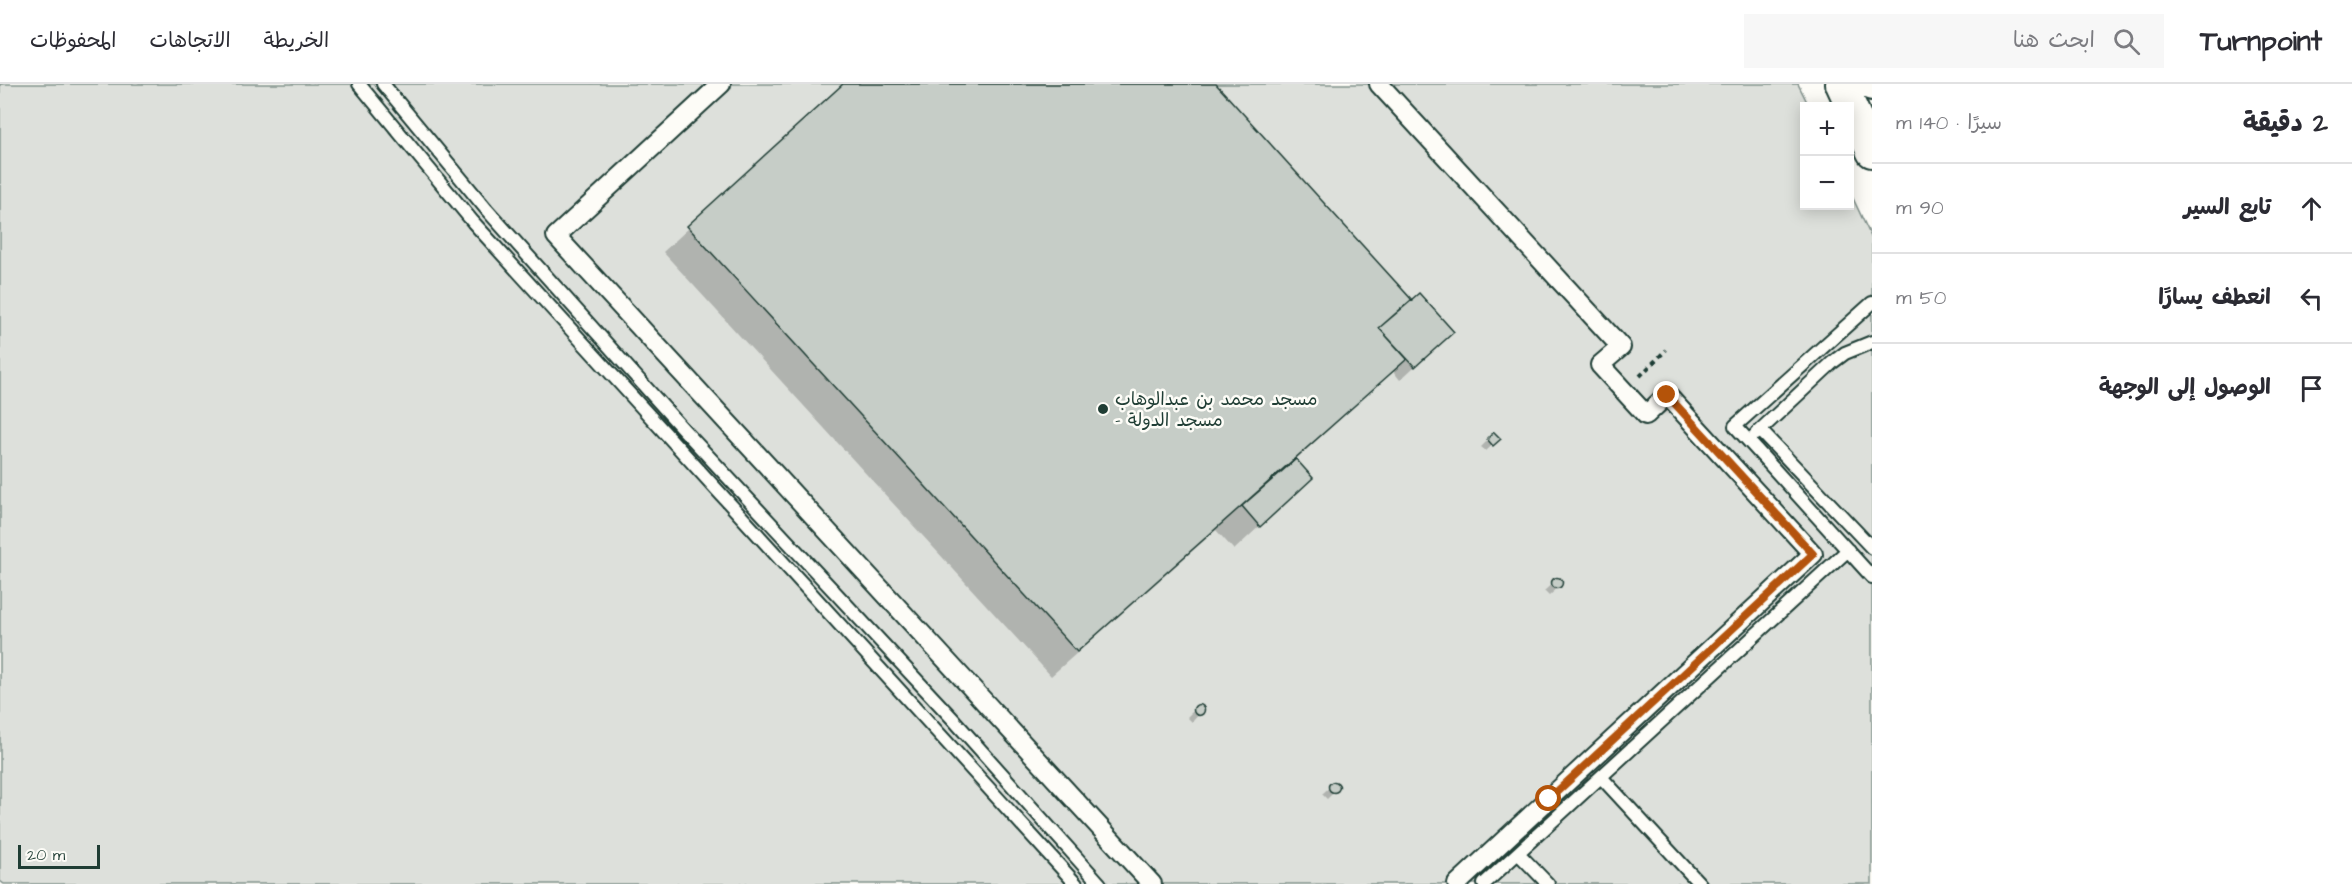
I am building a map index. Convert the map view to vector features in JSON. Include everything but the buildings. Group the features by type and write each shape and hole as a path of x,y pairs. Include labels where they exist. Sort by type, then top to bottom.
{"street":[{"path":"721,84 556,236 1152,884"},
{"path":"1379,84 1621,347 1600,365 1638,407 1646,415 1667,395 1813,554 1457,884"},
{"path":"1841,84 1872,152"}],"lane":[{"path":"359,84 473,222 1076,884"},
{"path":"383,84 487,210 659,403 952,718 1100,884"},
{"path":"1872,303 1735,426 1872,577"},
{"path":"1748,441 1833,362 1845,353 1872,342"},
{"path":"1760,430 1872,548"},
{"path":"1484,884 1848,550"},
{"path":"1601,777 1700,884"},
{"path":"1518,853 1548,884"}],"path":[{"path":"1645,371 1666,350"}],"shaded area":[{"path":"0,84 1798,84 1807,102 1800,102 1800,210 1854,210 1854,201 1872,239 1872,884 4,884 0,881"}],"place":[{"name":"مسجد محمد بن عبدالوهاب - مسجد الدولة","path":"1103,409"}],"route":[{"path":"1549,799 1813,554 1667,395"}]}
